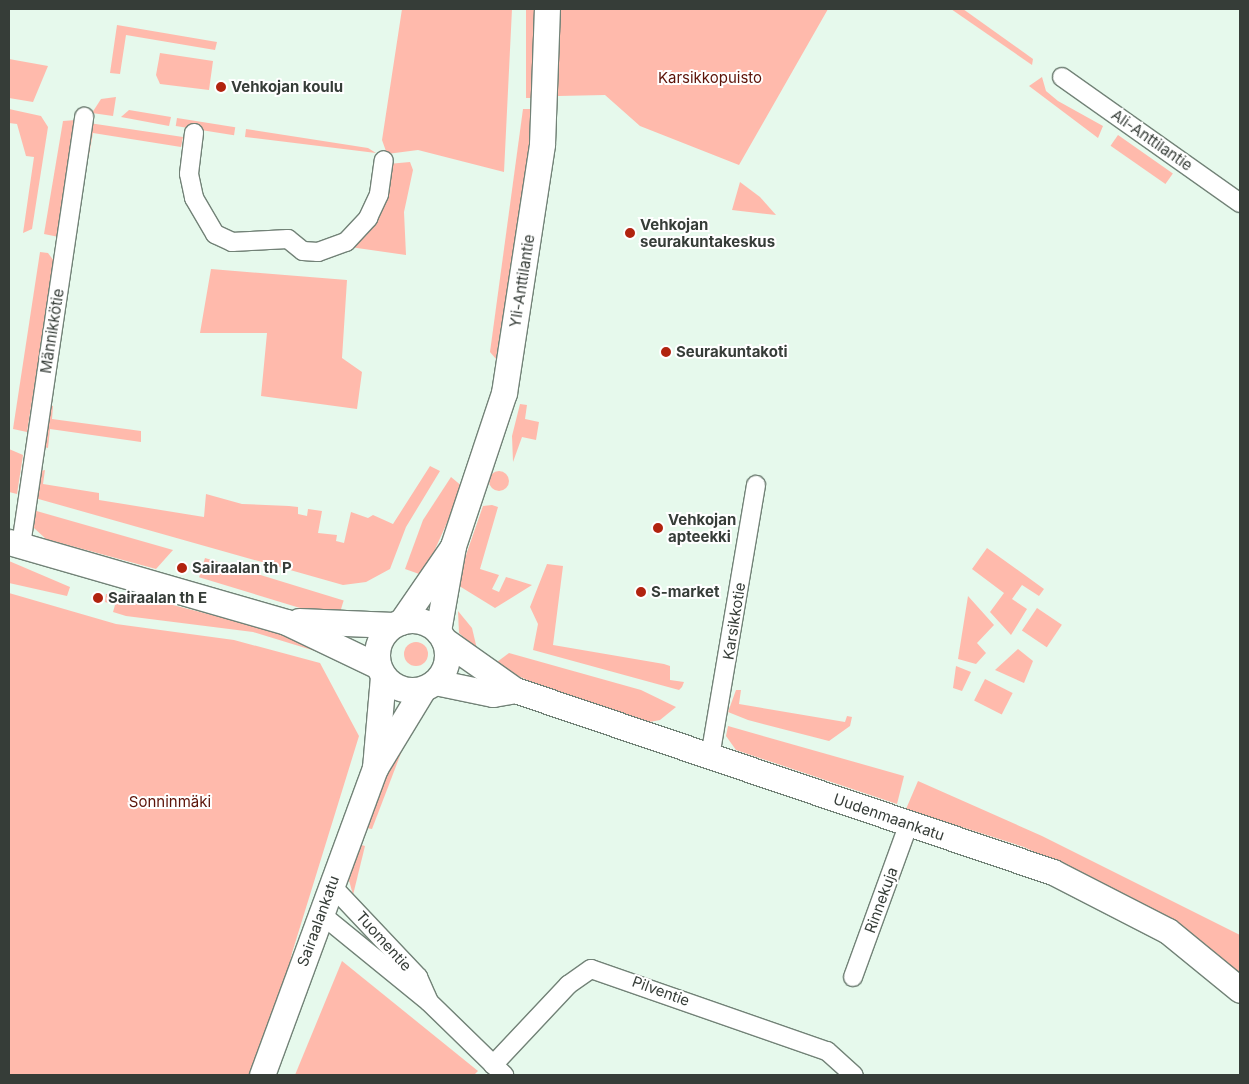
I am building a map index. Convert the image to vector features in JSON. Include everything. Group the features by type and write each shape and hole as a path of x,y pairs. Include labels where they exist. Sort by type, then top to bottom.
{"main road":[{"name":"Yli-Anttilantie","path":"441,636 453,546 504,393 542,144 546,9"},
{"path":"15,543 286,622 381,671 401,689 429,686 447,663 441,636 421,621 397,623 286,622"},
{"name":"Yli-Anttilantie","path":"397,623 453,546"},
{"path":"381,671 379,643 397,623"},
{"name":"Uudenmaankatu","path":"441,636 515,690 710,758 1053,872 1168,931 1240,990"},
{"name":"Sairaalankatu","path":"375,768 381,671"},
{"name":"Uudenmaankatu","path":"429,686 492,694 515,690"},
{"name":"Sairaalankatu","path":"262,1075 375,768 429,686"}],"street":[{"name":"Ali-Anttilantie","path":"1062,78 1240,203"},
{"name":"Männikkötie","path":"15,543 84,117"},
{"path":"194,133 189,174 194,198 215,234 232,242 288,239 302,251 318,252 346,242 368,218 379,194 384,160"},
{"name":"Karsikkotie","path":"710,758 756,484"},
{"name":"Rinnekuja","path":"854,977 909,823"},
{"name":"Tuomentie","path":"331,885 418,977 429,1002"},
{"name":"Tuomentie","path":"320,914 429,1002 498,1070"},
{"name":"Pilventie","path":"498,1070 568,985 591,969 827,1051 854,1075"}],"green space":[{"path":"402,9 512,9 504,172 418,150 387,154 382,140"},
{"path":"526,9 534,9 534,98 526,98"},
{"name":"Karsikkopuisto","path":"559,9 828,9 739,165 640,126 605,95 558,96"},
{"path":"951,9 963,9 1033,59 1032,65"},
{"path":"117,25 217,42 215,50 126,35 120,74 110,73"},
{"path":"160,53 213,61 209,90 160,84 156,75"},
{"path":"9,59 48,66 33,102 9,98"},
{"path":"1042,77 1046,91 1058,101 1103,126 1098,138 1029,86"},
{"path":"116,97 113,116 92,113 101,99"},
{"path":"9,109 41,116 48,127 32,229 23,233 34,157 26,156 17,124 9,123"},
{"path":"523,109 532,109 529,151 496,359 490,352"},
{"path":"129,110 171,117 169,126 121,117"},
{"path":"177,118 235,127 234,135 176,126"},
{"path":"76,120 59,237 44,234 63,121"},
{"path":"89,123 183,137 181,147 93,133 89,155 85,153"},
{"path":"246,129 368,148 376,153 245,137"},
{"path":"1118,135 1173,173 1165,184 1111,146"},
{"path":"410,162 413,170 404,212 406,255 350,247 388,164"},
{"path":"740,182 760,197 776,215 732,210"},
{"path":"40,252 48,253 54,261 27,432 13,429"},
{"path":"211,269 347,280 342,358 362,372 357,409 261,396 267,333 200,333"},
{"path":"520,404 527,405 525,419 539,422 536,440 522,437 513,462 512,436"},
{"path":"48,405 53,406 52,419 141,431 141,442 50,429 48,448 44,447"},
{"path":"9,449 23,455 17,494 9,492"},
{"path":"430,466 440,471 406,527 390,569 366,582 343,585 35,498 41,471 45,470 43,484 99,493 99,500 204,517 206,494 242,504 298,507 298,514 307,516 308,509 322,511 318,533 337,535 336,541 344,543 351,512 368,518 373,515 393,524"},
{"path":"499,471 506,474 509,481 506,488 499,491 492,488 489,481 492,474"},
{"path":"451,477 463,487 428,565 422,575 405,569 423,520"},
{"path":"492,505 498,507 480,569 499,575 492,589 499,592 506,577 532,585 495,608 456,584 483,506"},
{"path":"33,510 173,550 156,569 46,539 34,528"},
{"path":"987,548 1044,589 1039,596 1022,585 1012,599 1027,609 1011,635 990,612 1004,593 972,569"},
{"path":"205,558 344,600 338,620 199,577"},
{"path":"9,561 70,587 67,596 9,583"},
{"path":"547,564 563,566 553,645 664,664 670,666 670,680 684,682 682,687 679,690 533,650 538,624 530,607"},
{"name":"Sonninmäki","path":"9,593 116,624 234,640 320,663 359,736 292,953 276,1028 255,1075 9,1075"},
{"path":"106,594 161,602 278,632 310,643 325,654 253,632 126,616 113,612 115,605 105,602"},
{"path":"968,596 994,625 977,643 986,653 976,664 958,659"},
{"path":"1037,608 1062,625 1047,647 1022,630"},
{"path":"458,611 472,628 477,649 459,633"},
{"path":"416,642 421,643 427,649 427,659 421,665 416,666 411,665 405,659 404,654 405,649 411,643"},
{"path":"1018,649 1033,661 1024,683 995,670"},
{"path":"509,653 641,690 676,707 660,720 644,723 561,695 493,665"},
{"path":"956,666 971,672 962,691 953,688"},
{"path":"985,679 1013,693 1002,714 974,700"},
{"path":"736,690 741,690 739,704 845,722 847,716 852,717 850,726 829,741 748,720 728,712"},
{"path":"728,726 904,776 897,804 736,750 726,736"},
{"path":"406,740 372,829 366,828 391,759"},
{"path":"918,781 1042,836 1240,935 1240,978 1131,897 1024,847 906,809"},
{"path":"358,844 365,846 353,895 347,873"},
{"path":"342,961 478,1071 474,1075 295,1075"}],"place":[{"name":"Vehkojan koulu","path":"221,87"},
{"name":"Vehkojan seurakuntakeskus","path":"630,233"},
{"name":"Seurakuntakoti","path":"666,352"},
{"name":"Vehkojan apteekki","path":"658,528"},
{"name":"Sairaalan th P","path":"182,568"},
{"name":"S-market","path":"641,592"},
{"name":"Sairaalan th E","path":"98,598"}]}
